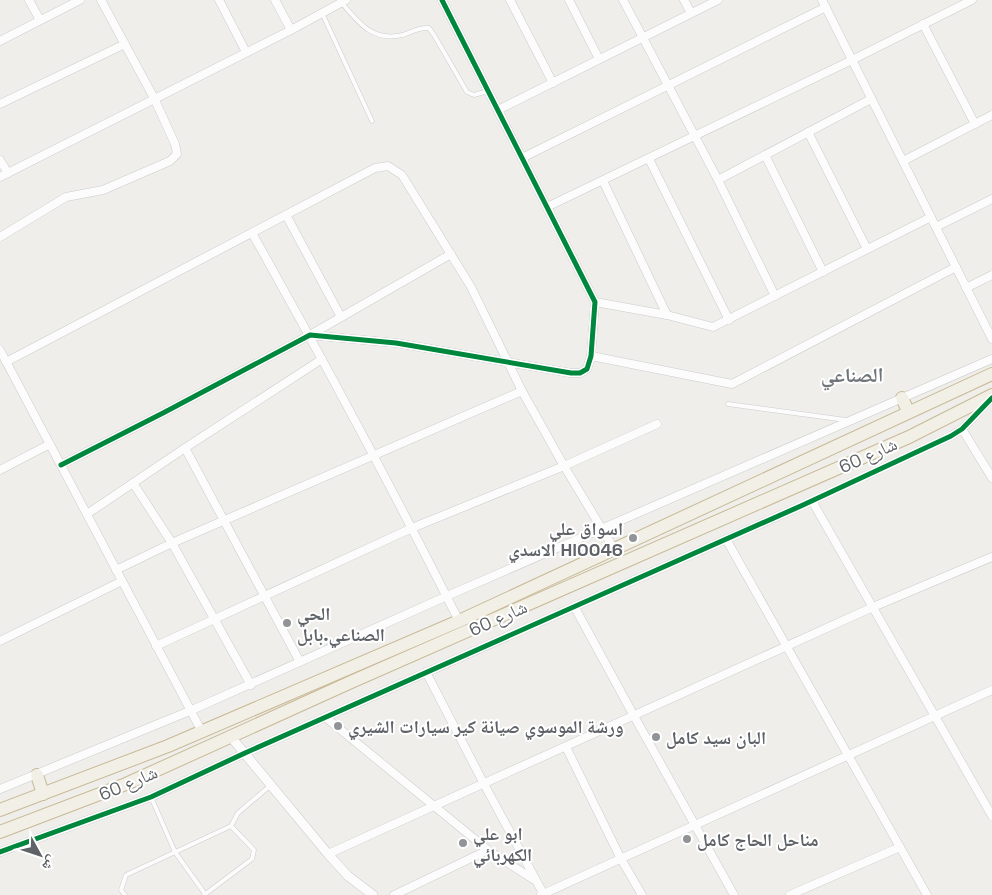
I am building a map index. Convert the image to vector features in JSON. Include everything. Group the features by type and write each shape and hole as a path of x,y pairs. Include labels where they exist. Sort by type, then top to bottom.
{"highway":[{"name":"شارع 60","path":"0,810 202,732 459,621 908,411 992,374"},
{"name":"شارع 60","path":"0,832 126,784 369,674 909,437 992,397"},
{"path":"902,398 908,411"},
{"path":"36,775 44,794"}],"street":[{"path":"29,0 40,20"},
{"path":"0,41 80,0"},
{"path":"0,237 66,197 103,190 170,161 177,154 175,144 154,98 100,0"},
{"path":"220,0 246,52"},
{"path":"275,0 291,30"},
{"path":"310,336 396,343 510,364 580,373 587,369 591,356 595,302 442,0"},
{"path":"510,0 553,83"},
{"path":"569,0 599,60"},
{"path":"623,0 718,180 775,296"},
{"path":"684,0 691,13"},
{"path":"498,110 718,0"},
{"path":"547,208 972,0"},
{"path":"0,160 4,175 291,30 344,1"},
{"path":"522,158 824,4 992,339"},
{"path":"923,24 975,124"},
{"path":"0,104 125,44"},
{"path":"718,180 871,99"},
{"path":"903,161 992,115"},
{"path":"808,132 867,249"},
{"path":"765,156 823,272"},
{"path":"649,158 729,320"},
{"path":"6,362 376,168 388,166 402,175 471,287 522,391 614,549"},
{"path":"603,181 667,315"},
{"path":"936,227 992,199"},
{"path":"286,215 341,317"},
{"path":"595,302 667,315 713,327 931,217"},
{"path":"252,233 310,336 459,621"},
{"path":"61,465 310,336 451,254"},
{"path":"591,356 732,384 956,267"},
{"path":"966,288 992,276"},
{"path":"0,350 202,732"},
{"path":"0,789 251,685 447,596 992,358"},
{"path":"87,514 322,359"},
{"path":"116,570 172,542 522,391"},
{"path":"0,852 151,797 325,717 812,501 944,439 962,428 992,397"},
{"path":"156,646 412,528 564,466 657,424"},
{"path":"962,428 992,478"},
{"path":"0,470 50,444"},
{"path":"185,448 300,662"},
{"path":"133,483 172,542 251,685"},
{"path":"812,501 935,716 989,803 992,816"},
{"path":"726,539 927,895"},
{"path":"328,854 873,607 992,557"},
{"path":"0,641 122,581"},
{"path":"574,606 734,895"},
{"path":"426,672 543,895 992,690"},
{"path":"325,717 488,850 536,881"},
{"path":"231,737 328,854 348,876 374,895"},
{"path":"566,747 621,859 642,895"},
{"path":"790,895 900,847"},
{"path":"394,895 488,850"}],"lane":[{"path":"344,1 364,28 380,36 402,35 421,27 428,28 467,92 474,95 488,91"},
{"path":"322,13 372,121"},
{"path":"728,404 849,420"},
{"path":"125,895 122,890 126,875 231,826 238,813 271,785"},
{"path":"151,797 175,852 205,894 252,859 254,850 231,826"}],"cycle path":[{"path":"61,465 310,335 396,343 571,373 580,373 587,369 591,356 595,302 442,0"},
{"path":"0,852 151,797 245,753 803,505 951,436 962,429 992,398"}],"place":[{"name":"اسواق علي الاسدي Hl0046","path":"633,538"},
{"name":"الحي الصناعي.بابل","path":"287,623"},
{"name":"ورشة الموسوي صيانة كير سيارات الشيري","path":"338,726"},
{"name":"البان سيد كامل","path":"656,737"},
{"name":"مناحل الحاج كامل","path":"687,839"},
{"name":"ابو علي الكهربائي","path":"463,843"}],"district":[{"name":"الصناعي","path":"852,375"}]}
